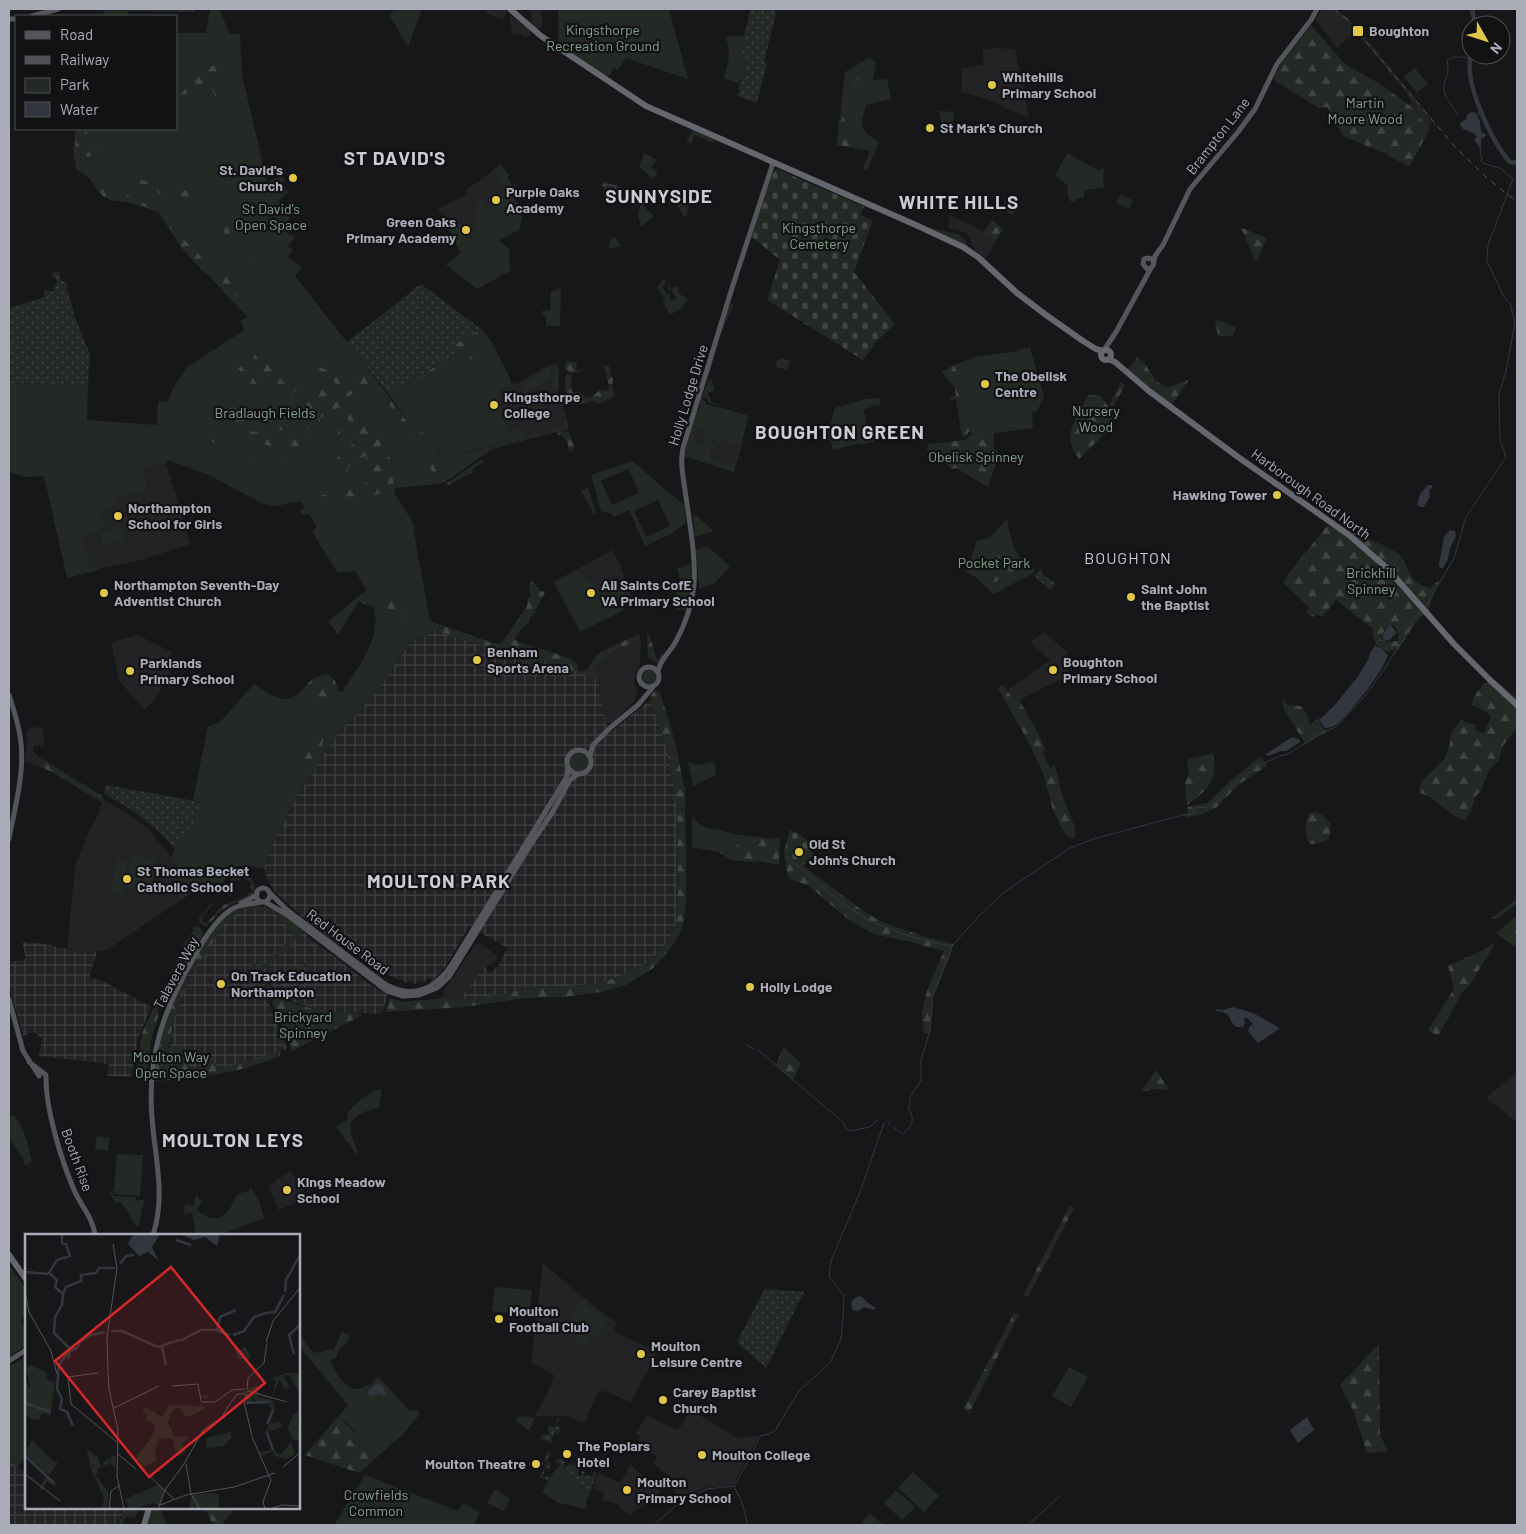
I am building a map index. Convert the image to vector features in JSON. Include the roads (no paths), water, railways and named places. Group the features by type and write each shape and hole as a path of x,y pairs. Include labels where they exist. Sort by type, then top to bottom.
{"highway":[{"path":"510,9 541,36 644,105 773,162"},
{"name":"Harborough Road North","path":"773,162 935,233 969,251 1021,296 1083,341 1106,353 1156,396 1253,468 1345,532 1387,568 1440,629 1517,705"},
{"path":"9,1255 25,1278"},
{"path":"9,1262 25,1285"},
{"path":"142,1525 147,1509"}],"main road":[{"path":"36,15 58,9"},
{"name":"Brampton Lane","path":"1106,353 1111,340 1152,266 1192,186 1255,109 1277,64 1318,9"},
{"name":"Holly Lodge Drive","path":"658,672 660,664 674,644 689,611 693,587 694,559 682,465 683,448 773,162"},
{"path":"1145,279 1143,262 1157,254"},
{"path":"1144,267 1152,266 1152,259 1147,258"},
{"path":"642,700 644,692 640,679 642,671 660,664"},
{"path":"257,894 258,899 286,914 384,989 403,996 414,996 433,991 442,985 455,968 552,813 570,780 574,775 583,774 589,770 591,763 590,750 593,745 642,700 658,680 658,672 651,667"},
{"path":"642,685 647,688 653,686"},
{"path":"9,694 20,735 22,752 9,839"},
{"path":"578,774 573,773 568,767 569,756 574,751 593,745"},
{"path":"580,750 590,756"},
{"name":"Red House Road","path":"269,892 287,910 391,988 410,992 428,988 439,981 448,971 566,778 568,767"},
{"path":"516,859 520,858 533,841"},
{"path":"198,949 213,923 223,912 232,906 248,900 257,894 259,890 263,889 269,892 269,898 264,902"},
{"name":"Talavera Way","path":"152,1234 157,1221 160,1198 151,1087 156,1045 166,1011 198,949 220,920 236,908 264,902"},
{"path":"248,904 262,905 286,914"},
{"path":"337,947 340,954 358,970"},
{"name":"Booth Rise","path":"9,999 22,1048 29,1062 42,1077 52,1123 67,1169 76,1193 93,1224 95,1234"},
{"path":"9,1362 25,1351"}],"water":[{"path":"1472,112 1476,113 1480,122 1481,132 1486,134 1481,139 1480,147 1474,140 1477,137 1475,134 1463,129 1460,125 1461,122 1466,120 1467,115"},
{"path":"1428,485 1433,487 1429,490 1430,496 1424,507 1421,507 1417,505 1420,494"},
{"path":"1450,530 1455,531 1456,536 1450,548 1448,559 1443,568 1440,568 1444,537"},
{"path":"1390,624 1396,632 1389,641 1383,639 1383,634"},
{"path":"1375,646 1381,648 1388,655 1380,671 1342,719 1336,725 1325,728 1320,719 1334,706 1359,675"},
{"path":"1292,737 1300,740 1300,742 1286,751 1268,756 1266,754"},
{"path":"1233,1007 1253,1013 1279,1029 1258,1043 1248,1031 1249,1027 1253,1024 1247,1018 1244,1018 1245,1023 1243,1027 1236,1027 1225,1013 1215,1009 1224,1010"},
{"path":"861,1296 876,1308 875,1310 864,1307 858,1311 853,1310 851,1305 853,1300"},
{"path":"378,1383 384,1388 386,1397 379,1393 372,1396 368,1393"},
{"path":"1307,1417 1314,1430 1298,1443 1290,1430"}],"waterway":[{"path":"1472,9 1473,15"},
{"path":"1458,115 1444,90 1448,69 1447,61 1454,57 1461,57"},
{"path":"1470,65 1471,80 1475,95 1495,141 1510,162 1517,163"},
{"path":"1478,116 1480,107"},
{"path":"1425,608 1454,558 1466,517 1506,457 1500,440 1499,394 1506,371 1515,322 1510,303 1504,297 1487,261 1488,245 1513,179 1500,168 1482,163 1480,147"},
{"path":"893,1127 902,1134 912,1123 912,1116 908,1109 910,1098 921,1080 921,1060 930,1030 933,996 952,946 978,917 1003,893 1070,848 1093,839 1193,814 1196,807 1206,808 1216,803 1231,786 1260,765 1288,754 1323,732 1336,727 1364,697 1413,624 1411,621 1422,611"},
{"path":"1394,635 1410,621"},
{"path":"1375,646 1379,640 1385,641"},
{"path":"785,857 848,907 872,921 911,937 952,946"},
{"path":"746,1045 754,1049"},
{"path":"758,1050 844,1123 844,1126 850,1131 870,1127 878,1120"},
{"path":"654,1525 682,1500 707,1489 734,1486 760,1436 769,1434 777,1429 799,1391 830,1363 841,1338 844,1295 829,1277 831,1261 860,1192 884,1123"},
{"path":"734,1486 742,1503 748,1525"},
{"path":"1028,1525 1060,1496"}],"railway":[{"path":"1334,9 1349,21"},
{"path":"1345,17 1456,148 1486,177 1517,202"}],"place":[{"name":"Boughton","path":"1358,31"},
{"name":"Whitehills Primary School","path":"992,85"},
{"name":"St Mark's Church","path":"930,128"},
{"name":"St. David's Church","path":"293,178"},
{"name":"Purple Oaks Academy","path":"496,200"},
{"name":"Green Oaks Primary Academy","path":"466,230"},
{"name":"The Obelisk Centre","path":"985,384"},
{"name":"Kingsthorpe College","path":"494,405"},
{"name":"Hawking Tower","path":"1277,495"},
{"name":"Northampton School for Girls","path":"118,516"},
{"name":"Northampton Seventh-Day Adventist Church","path":"104,593"},
{"name":"All Saints CofE VA Primary School","path":"591,593"},
{"name":"Saint John the Baptist","path":"1131,597"},
{"name":"Benham Sports Arena","path":"477,660"},
{"name":"Boughton Primary School","path":"1053,670"},
{"name":"Parklands Primary School","path":"130,671"},
{"name":"Old St John's Church","path":"799,852"},
{"name":"St Thomas Becket Catholic School","path":"127,879"},
{"name":"On Track Education Northampton","path":"221,984"},
{"name":"Holly Lodge","path":"750,987"},
{"name":"Kings Meadow School","path":"287,1190"},
{"name":"Moulton Football Club","path":"499,1319"},
{"name":"Moulton Leisure Centre","path":"641,1354"},
{"name":"Carey Baptist Church","path":"663,1400"},
{"name":"The Poplars Hotel","path":"567,1454"},
{"name":"Moulton College","path":"702,1455"},
{"name":"Moulton Theatre","path":"536,1464"},
{"name":"Moulton Primary School","path":"627,1490"}],"district":[{"name":"ST DAVID'S","path":"395,158"},
{"name":"SUNNYSIDE","path":"659,196"},
{"name":"WHITE HILLS","path":"959,202"},
{"name":"BOUGHTON GREEN","path":"840,432"},
{"name":"BOUGHTON","path":"1128,558"},
{"name":"MOULTON PARK","path":"439,881"},
{"name":"MOULTON LEYS","path":"233,1140"}],"park label":[{"name":"Kingsthorpe Recreation Ground","path":"603,38"},
{"name":"Martin Moore Wood","path":"1365,112"},
{"name":"St David's Open Space","path":"271,217"},
{"name":"Kingsthorpe Cemetery","path":"819,236"},
{"name":"Bradlaugh Fields","path":"265,413"},
{"name":"Nursery Wood","path":"1096,420"},
{"name":"Obelisk Spinney","path":"976,457"},
{"name":"Pocket Park","path":"994,563"},
{"name":"Brickhill Spinney","path":"1371,582"},
{"name":"Brickyard Spinney","path":"303,1026"},
{"name":"Moulton Way Open Space","path":"171,1066"},
{"name":"Crowfields Common","path":"376,1504"}]}
